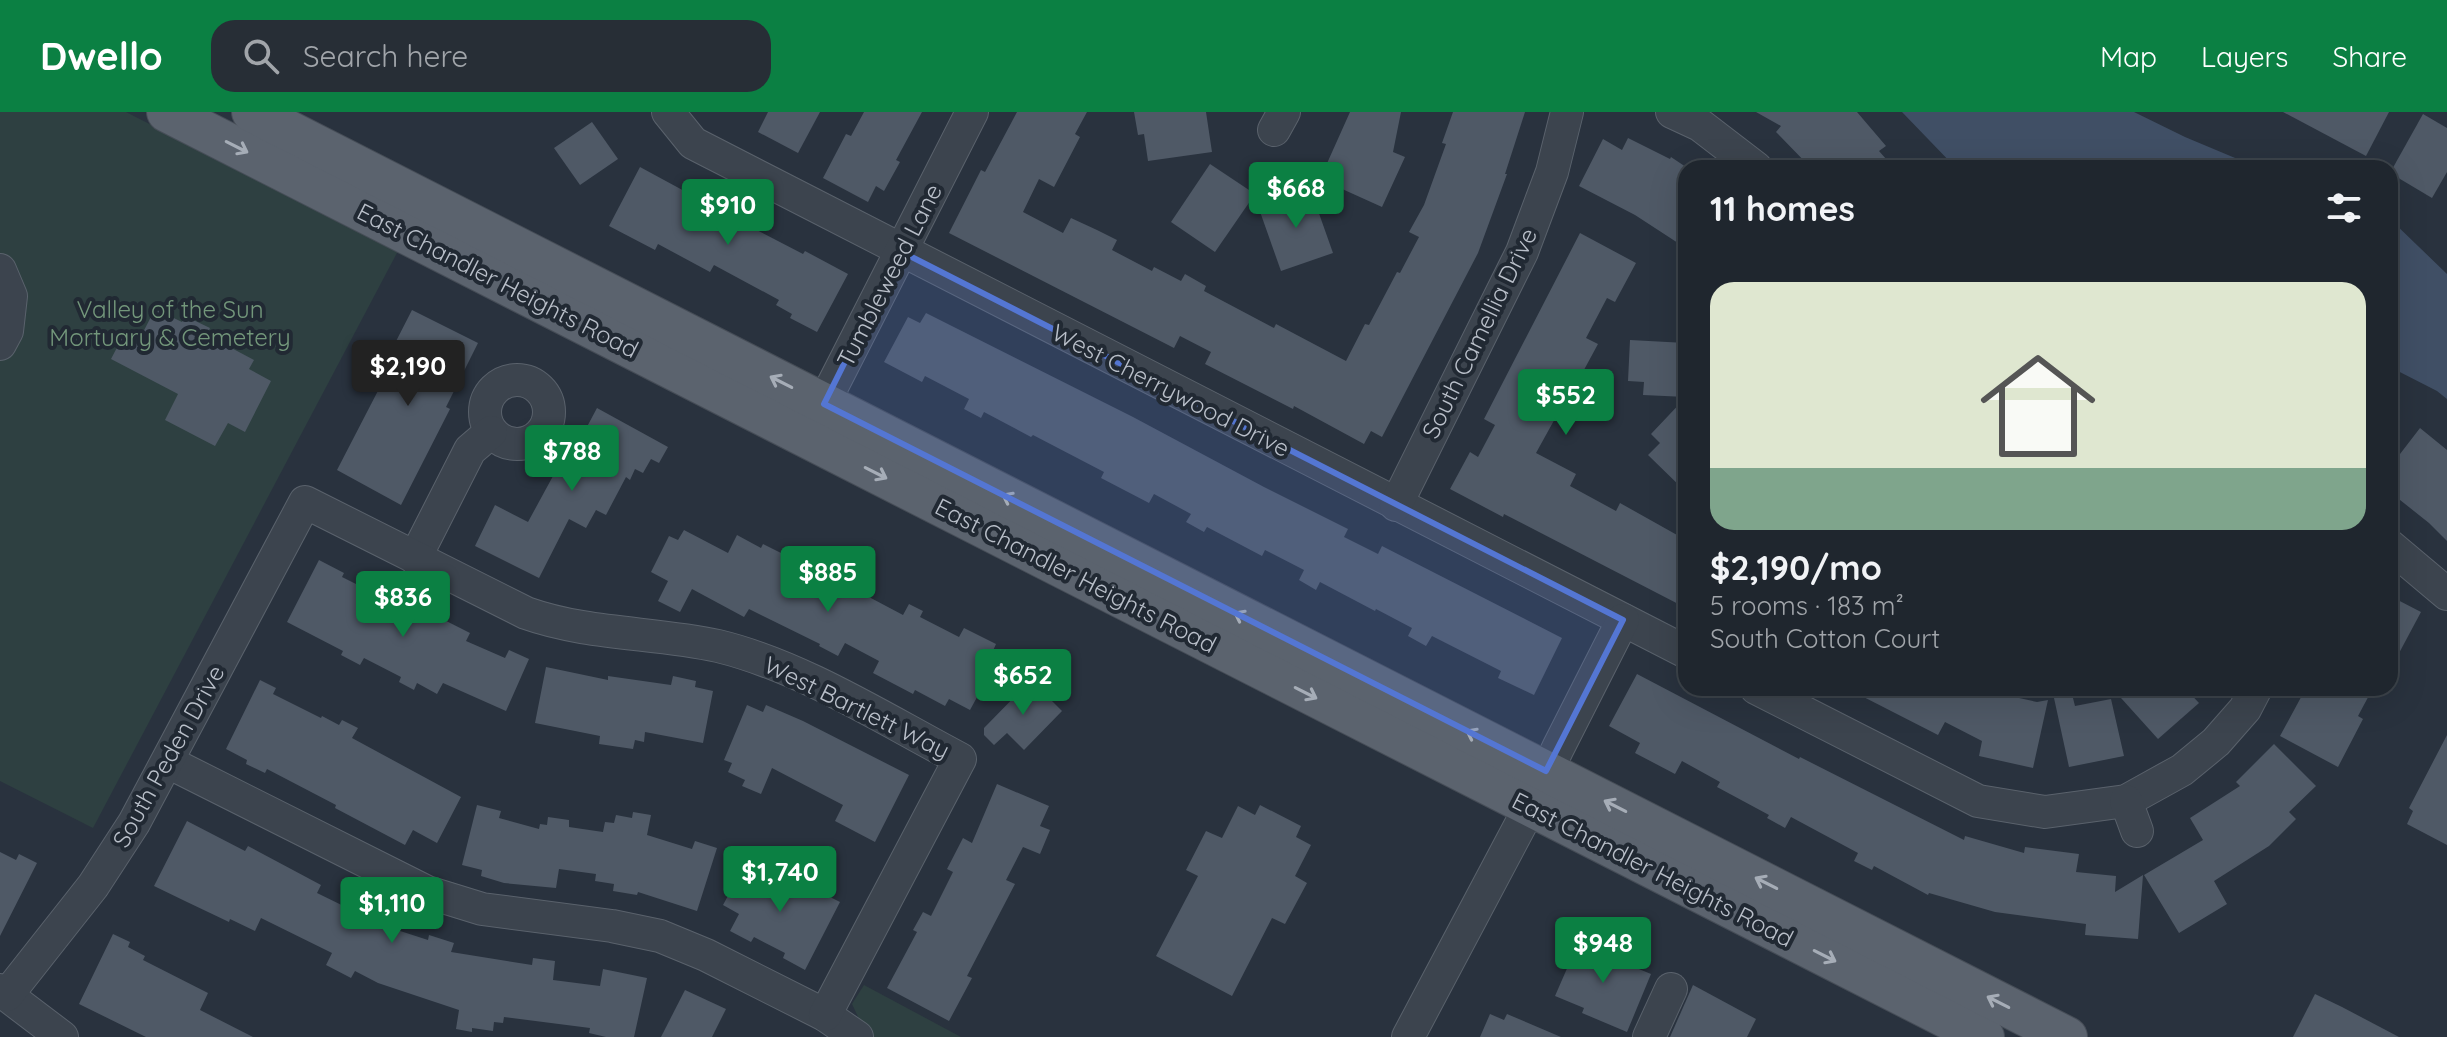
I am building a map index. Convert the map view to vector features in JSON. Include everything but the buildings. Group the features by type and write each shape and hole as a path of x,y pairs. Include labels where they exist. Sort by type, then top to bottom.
{"main road":[{"name":"East Chandler Heights Road","path":"167,112 1546,771 2067,1037"},
{"name":"East Chandler Heights Road","path":"252,112 815,421 1530,807 1984,1037"}],"street":[{"name":"West Cherrywood Drive","path":"668,112 693,143 1678,648"},
{"name":"Tumbleweed Lane","path":"815,421 972,112"},
{"name":"South Camellia Drive","path":"1396,505 1522,252 1552,172 1567,112"},
{"path":"1672,112 1700,125 1746,160"},
{"path":"0,270 11,296 7,331 0,344"},
{"path":"415,558 470,450 491,432"},
{"name":"West Bartlett Way","path":"305,502 507,605 545,620 586,629 715,645 778,665 960,759 825,1015"},
{"name":"South Peden Drive","path":"4,993 93,886 134,823 305,502"},
{"path":"2398,553 2447,594"},
{"path":"1408,1037 1530,807 1623,620"},
{"path":"1772,696 1978,801 2045,812 2126,801 2182,770 2216,742 2245,709 2252,696"},
{"path":"168,762 427,892 482,909 612,926 660,936 706,955 825,1015 857,1037"},
{"path":"2126,801 2137,831"},
{"path":"1649,1037 1671,989"},
{"path":"4,993 62,1037"}],"highlighted area":[{"path":"900,251 1623,620 1546,771 824,404"}],"green space":[{"name":"Valley of the Sun Mortuary & Cemetery","path":"0,112 126,112 398,251 93,828 0,781"},
{"path":"864,985 961,1037 872,1037 852,1004"}],"water":[{"path":"1902,112 2134,112 2240,160 1948,160"},
{"path":"2398,227 2447,274 2447,399 2398,371"}]}
